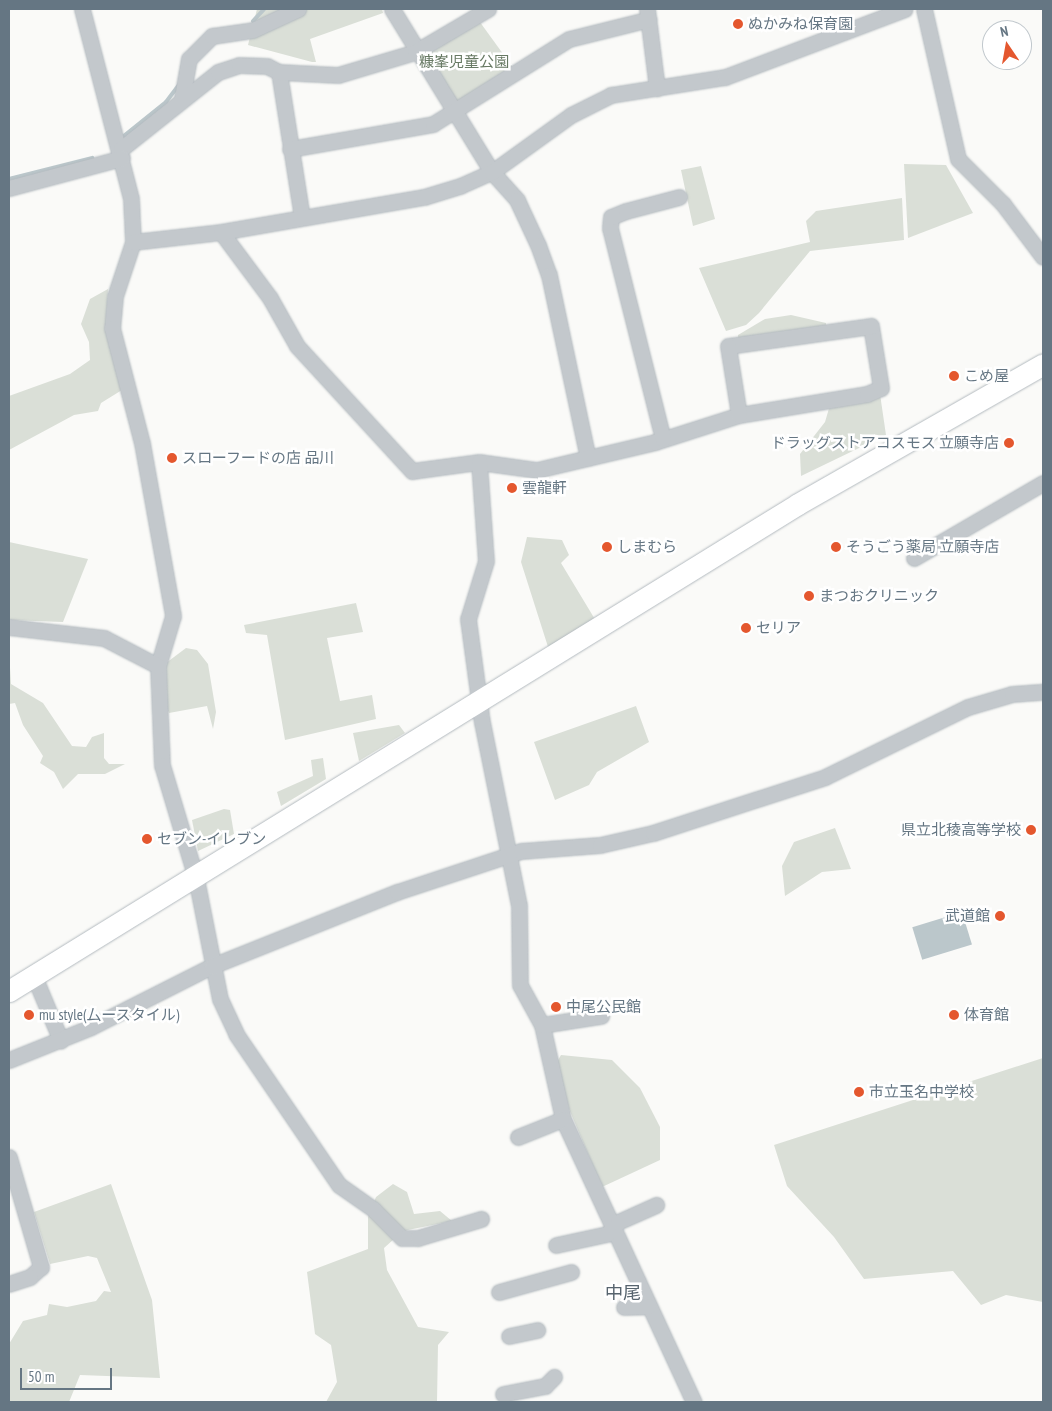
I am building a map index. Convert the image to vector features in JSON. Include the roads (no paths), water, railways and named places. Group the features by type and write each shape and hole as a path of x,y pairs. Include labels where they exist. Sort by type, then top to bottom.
{"street":[{"path":"82,9 116,130 131,200 133,242 115,296 112,328 142,444 173,616 158,666 162,765 196,878 212,944 212,966 236,1034 339,1185 373,1209 402,1238 418,1238 481,1219"},
{"path":"182,98 189,59 212,36 253,30 298,9"},
{"path":"392,9 415,52 492,172 517,200 549,275 588,458"},
{"path":"9,188 121,151 182,98 218,72 239,65 267,66 279,72 338,75 415,52 488,9"},
{"path":"133,242 221,232 424,197 492,172 571,115 611,95 725,77 905,9"},
{"path":"924,9 958,159 1003,204 1043,257"},
{"path":"290,149 433,124 569,38 648,14 657,88"},
{"path":"279,72 302,217"},
{"path":"663,439 610,228 611,218 626,211 679,197"},
{"path":"221,232 270,298 298,346 412,471 479,462 537,470 663,439 739,415 881,388 871,326 728,346 739,415"},
{"path":"9,991 196,878 480,698 798,504 1043,364"},
{"path":"479,462 487,554 468,619 480,698 511,854 518,906 520,985 542,1025 563,1119 694,1402"},
{"path":"914,558 1043,483"},
{"path":"9,627 104,638 158,666"},
{"path":"9,1060 61,1041 173,989 212,966 397,892 511,854 600,845 653,833 825,776 968,708 1012,694 1043,692"},
{"path":"34,976 61,1041"},
{"path":"542,1025 601,1016"},
{"path":"518,1137 563,1119"},
{"path":"9,1157 41,1267 30,1277 9,1284"},
{"path":"556,1245 607,1234 613,1228 656,1205"},
{"path":"498,1292 571,1272"},
{"path":"624,1306 648,1306"},
{"path":"509,1336 536,1330"},
{"path":"503,1394 545,1386 554,1377"}],"waterway":[{"path":"253,21 264,9"},
{"path":"120,139 166,102 179,85"},
{"path":"9,179 92,158"}],"place":[{"name":"ぬかみね保育園","path":"738,24"},
{"name":"こめ屋","path":"954,376"},
{"name":"ドラッグストアコスモス 立願寺店","path":"1009,443"},
{"name":"スローフードの店 品川","path":"172,458"},
{"name":"雲龍軒","path":"512,488"},
{"name":"しまむら","path":"607,547"},
{"name":"そうごう薬局 立願寺店","path":"836,547"},
{"name":"まつおクリニック","path":"809,596"},
{"name":"セリア","path":"746,628"},
{"name":"県立北稜高等学校","path":"1031,830"},
{"name":"セブン-イレブン","path":"147,839"},
{"name":"武道館","path":"1000,916"},
{"name":"中尾公民館","path":"556,1007"},
{"name":"mu style(厶ースタイル)","path":"29,1015"},
{"name":"体育館","path":"954,1015"},
{"name":"市立玉名中学校","path":"859,1092"}],"district":[{"name":"中尾","path":"623,1293"}],"park label":[{"name":"糠峯児童公園","path":"464,62"}]}
